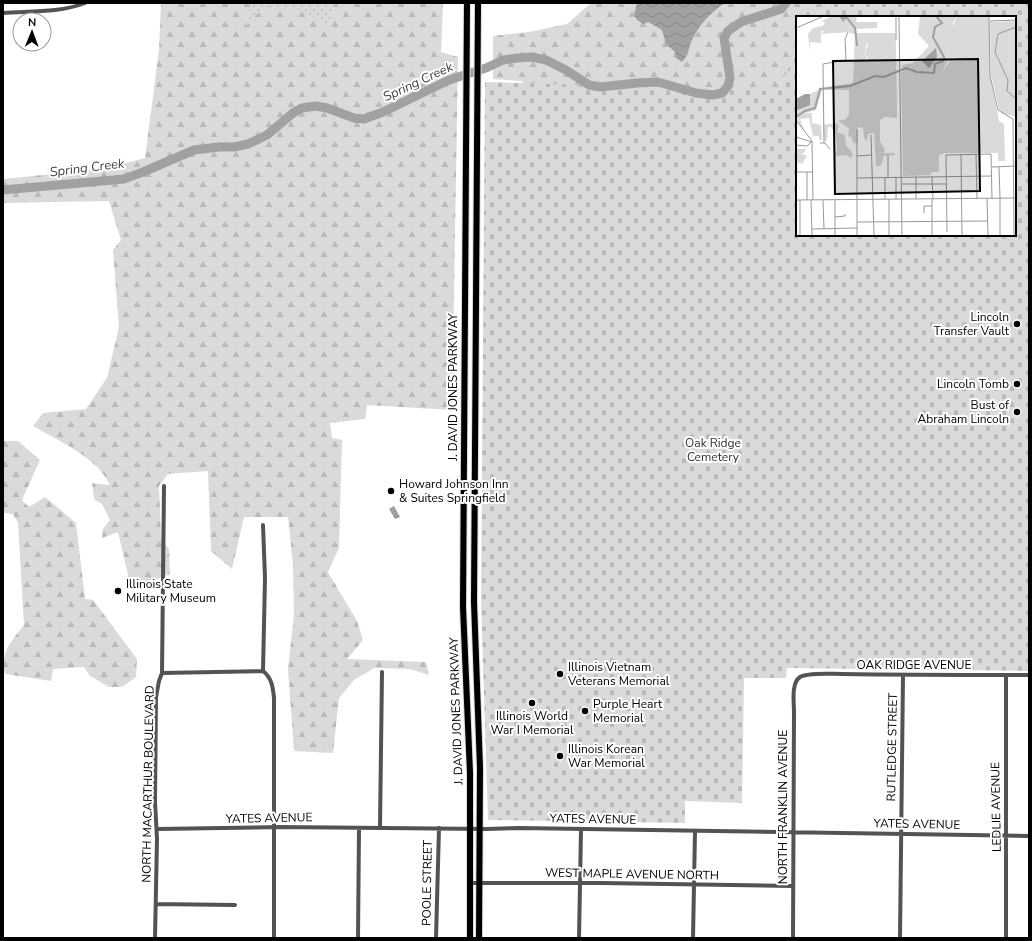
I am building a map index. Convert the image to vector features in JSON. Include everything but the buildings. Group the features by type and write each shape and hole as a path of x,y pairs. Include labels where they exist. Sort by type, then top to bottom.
{"main road":[{"name":"J. DAVID JONES PARKWAY","path":"467,3 463,607 470,750 470,938"},
{"name":"J. DAVID JONES PARKWAY","path":"478,3 474,602 479,751 479,938"}],"street":[{"path":"3,13 58,10 75,7 85,3"},
{"name":"NORTH MACARTHUR BOULEVARD","path":"155,938 157,692 158,681 162,673 164,486"},
{"path":"263,525 265,578 263,671"},
{"path":"162,673 263,671 267,674 271,681 274,698 274,938"},
{"path":"380,828 382,672"},
{"name":"OAK RIDGE AVENUE","path":"799,677 804,675 825,674 1029,675"},
{"name":"RUTLEDGE STREET","path":"900,938 903,675"},
{"name":"LEDLIE AVENUE","path":"1006,675 1006,938"},
{"name":"NORTH FRANKLIN AVENUE","path":"793,938 794,693 795,684 799,677"},
{"name":"YATES AVENUE","path":"157,830 274,827 480,828 1029,836"},
{"path":"358,828 358,938"},
{"name":"POOLE STREET","path":"436,938 439,828"},
{"path":"579,938 581,830"},
{"path":"693,938 695,831"},
{"name":"WEST MAPLE AVENUE NORTH","path":"470,883 601,883 793,886"},
{"path":"156,904 235,905"}],"green space":[{"path":"161,3 252,3 246,26 265,6 298,10 329,25 335,3 443,3 441,52 458,57 452,410 367,405 365,419 330,423 332,438 342,440 339,548 328,572 357,621 363,640 347,659 426,662 429,675 410,669 374,668 354,680 339,698 333,753 294,751 288,669 294,615 293,564 288,517 244,517 232,569 211,551 208,471 168,474 159,486 161,539 169,549 170,574 138,587 130,583 118,532 102,538 103,529 110,520 102,504 94,499 92,483 110,485 104,475 87,458 33,426 43,413 86,409 107,378 119,327 113,250 121,240 109,201 3,203 3,179 103,169 145,158 159,50"},
{"path":"252,3 335,3 329,25 324,23 246,26"},
{"path":"591,3 832,3 816,16 796,16 796,52 770,108 529,100 522,81 493,79 493,36 529,32 567,24"},
{"name":"Oak Ridge Cemetery","path":"832,3 1029,3 1029,671 787,668 786,678 744,678 742,803 685,801 685,823 488,820 481,602 485,82 778,91 796,52 796,236 1016,236 1016,16 816,16"},
{"path":"3,441 18,441 40,460 22,500 29,507 45,497 76,523 85,599 93,600 137,659 136,677 122,687 109,687 90,676 84,667 53,669 51,681 5,674 5,653 11,642 24,625 18,523 13,514 3,513"}],"water":[{"path":"637,3 725,3 710,15 698,29 691,43 687,56 682,62 676,58 675,52 666,44 662,30 648,22 643,24 637,20 634,15"},
{"path":"394,506 400,517 395,519 389,509"}],"waterway":[{"name":"Spring Creek","path":"3,190 124,179 194,150 234,147 248,144 267,135 293,113 302,108 316,106 327,108 354,118 364,119 383,112 449,80 486,68 503,60 517,58 532,57 546,60 566,70 589,85 600,87 658,82 696,93 713,95 722,93 728,86 730,78 724,38 728,31 741,22 781,9 786,3"}],"place":[{"name":"Lincoln Transfer Vault","path":"1017,324"},
{"name":"Lincoln Tomb","path":"1017,384"},
{"name":"Bust of Abraham Lincoln","path":"1017,412"},
{"name":"Howard Johnson Inn & Suites Springfield","path":"391,491"},
{"name":"Illinois State Military Museum","path":"118,591"},
{"name":"Illinois Vietnam Veterans Memorial","path":"560,674"},
{"name":"Illinois World War I Memorial","path":"532,703"},
{"name":"Purple Heart Memorial","path":"585,711"},
{"name":"Illinois Korean War Memorial","path":"560,756"}]}
